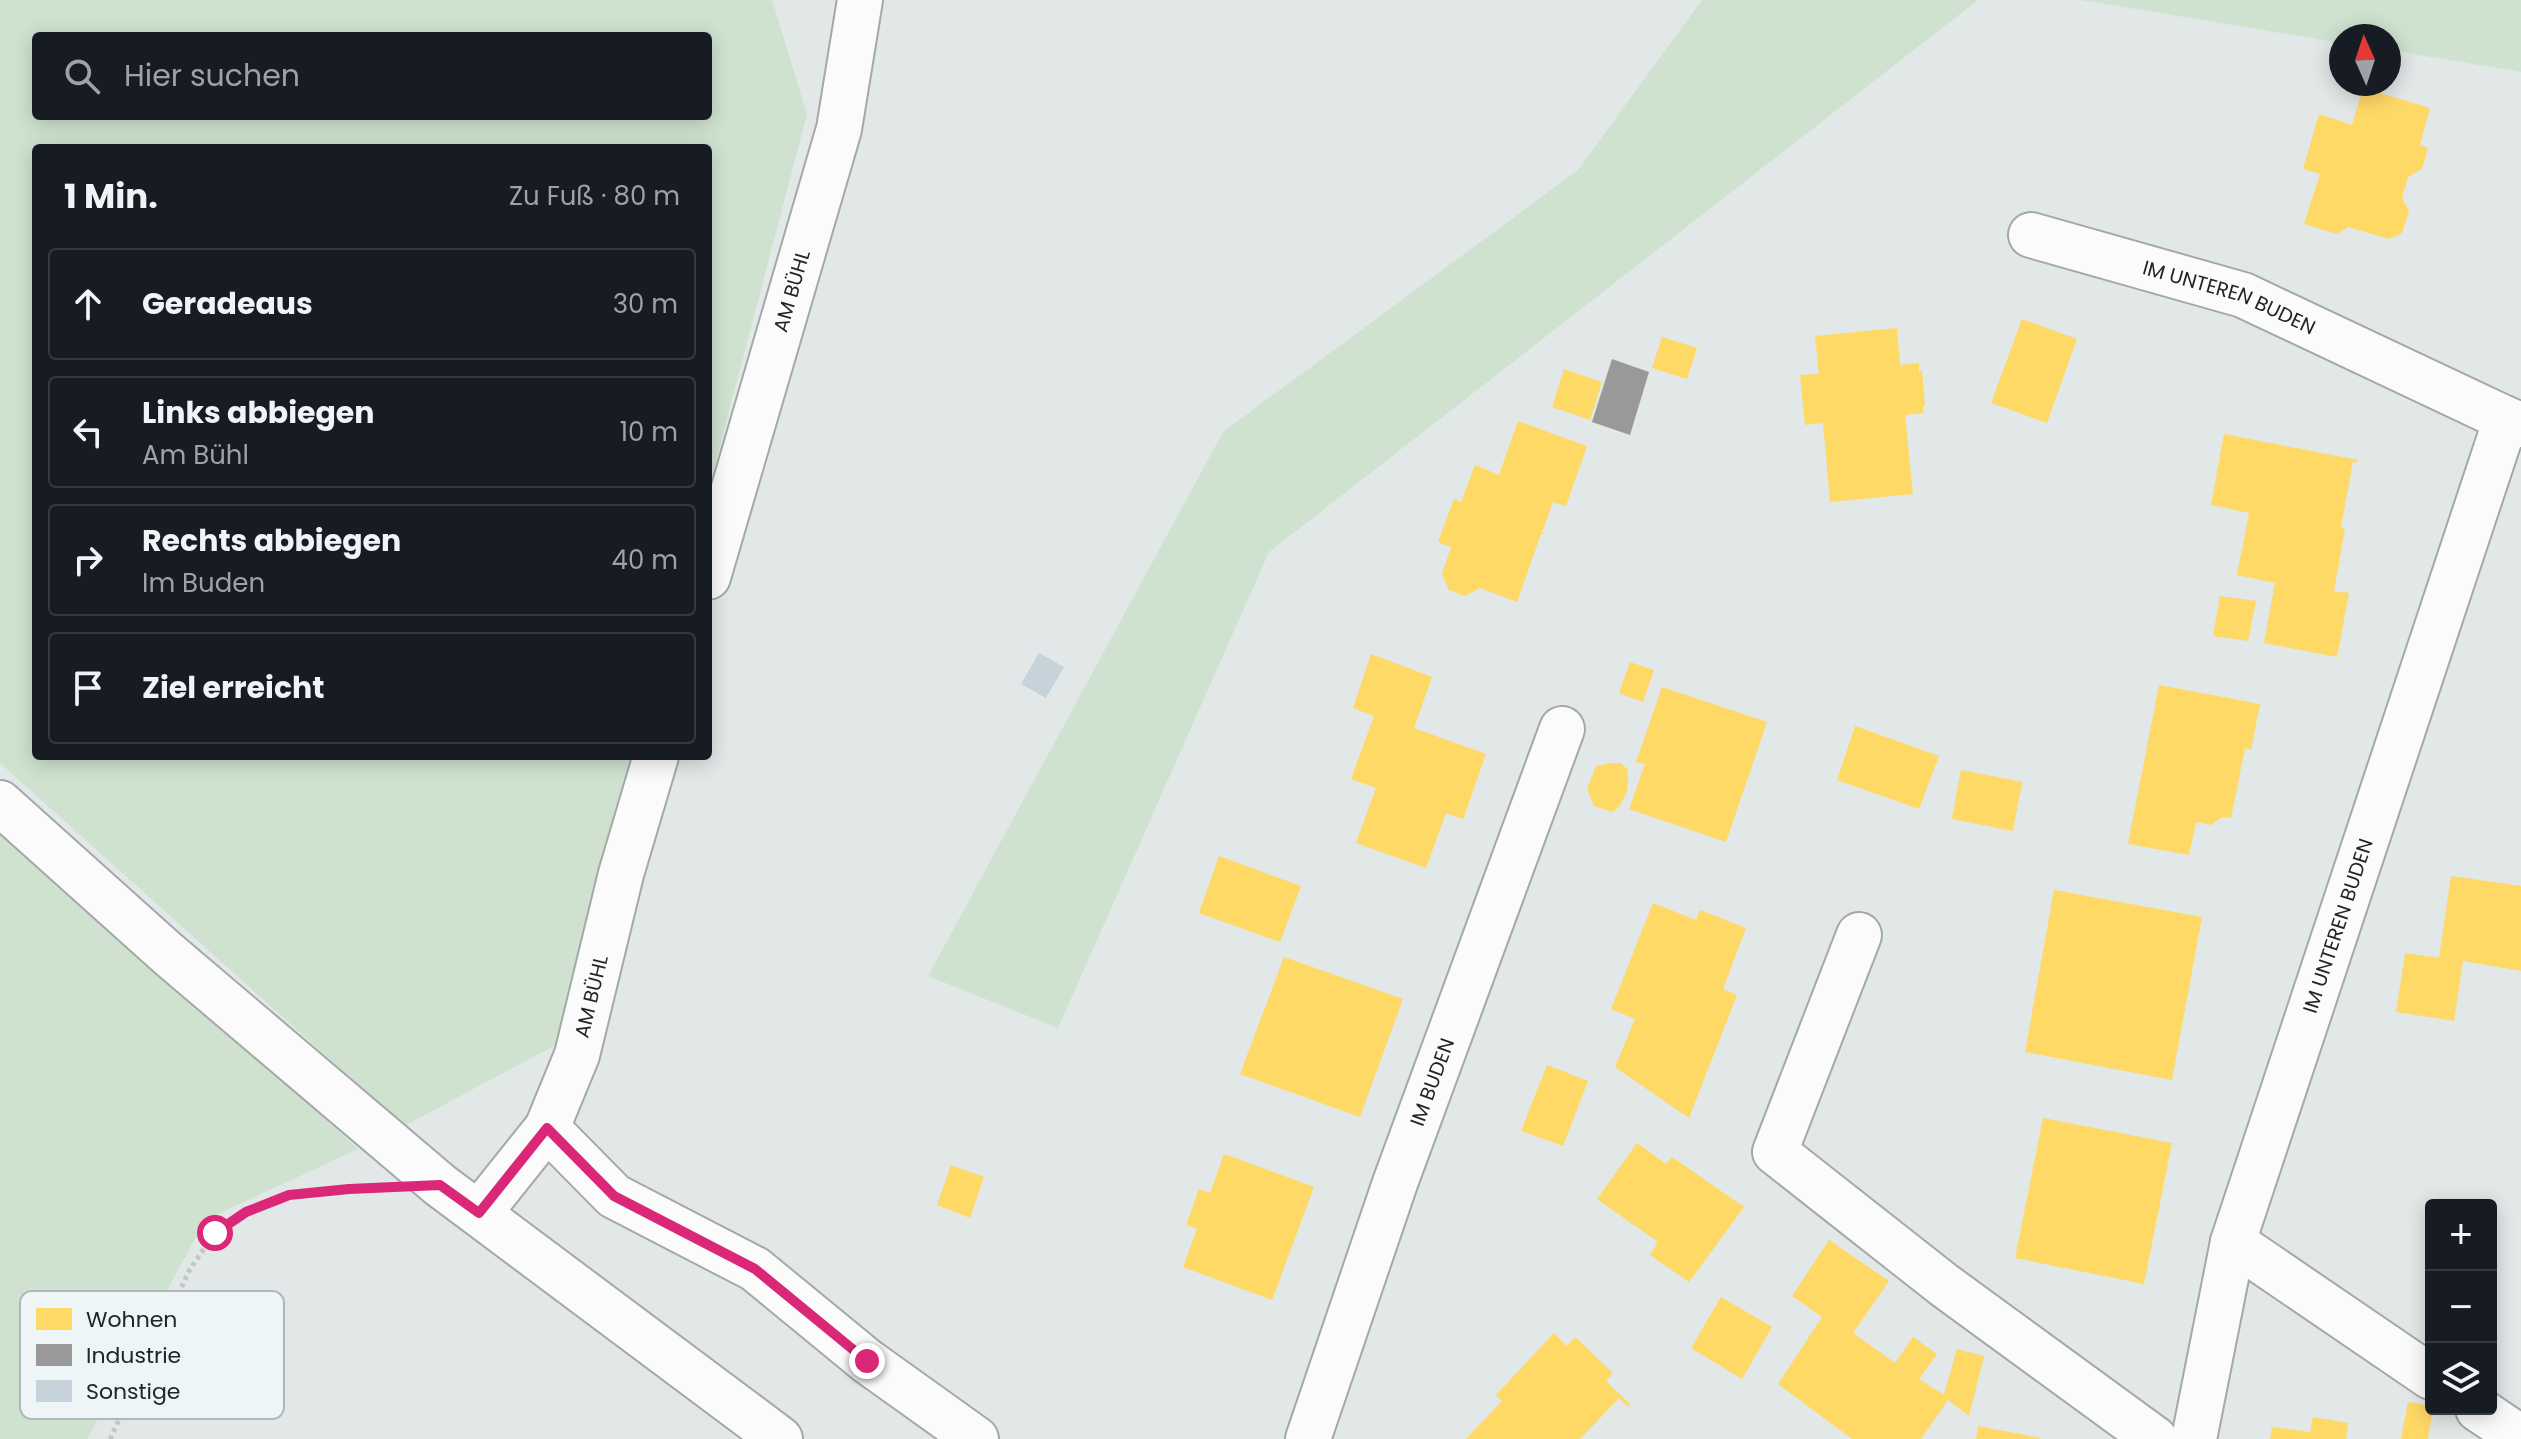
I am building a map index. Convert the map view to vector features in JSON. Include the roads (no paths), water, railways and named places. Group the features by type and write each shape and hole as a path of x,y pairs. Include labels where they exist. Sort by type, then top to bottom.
{"street":[{"name":"AM BÜHL","path":"712,563 839,129 860,0"},
{"name":"IM UNTEREN BUDEN","path":"2031,235 2243,295 2513,422 2233,1242 2194,1439"},
{"name":"IM BUDEN","path":"1308,1439 1395,1183 1562,729"},
{"name":"AM BÜHL","path":"479,1213 547,1128 577,1055 621,874 655,760"},
{"path":"0,803 167,953 440,1185 780,1439"},
{"path":"1859,935 1775,1152 1944,1285 2155,1439"},
{"path":"547,1128 614,1196 755,1269 867,1361 976,1439"},
{"path":"2233,1242 2425,1373"},
{"path":"2487,1415 2521,1438"}]}
